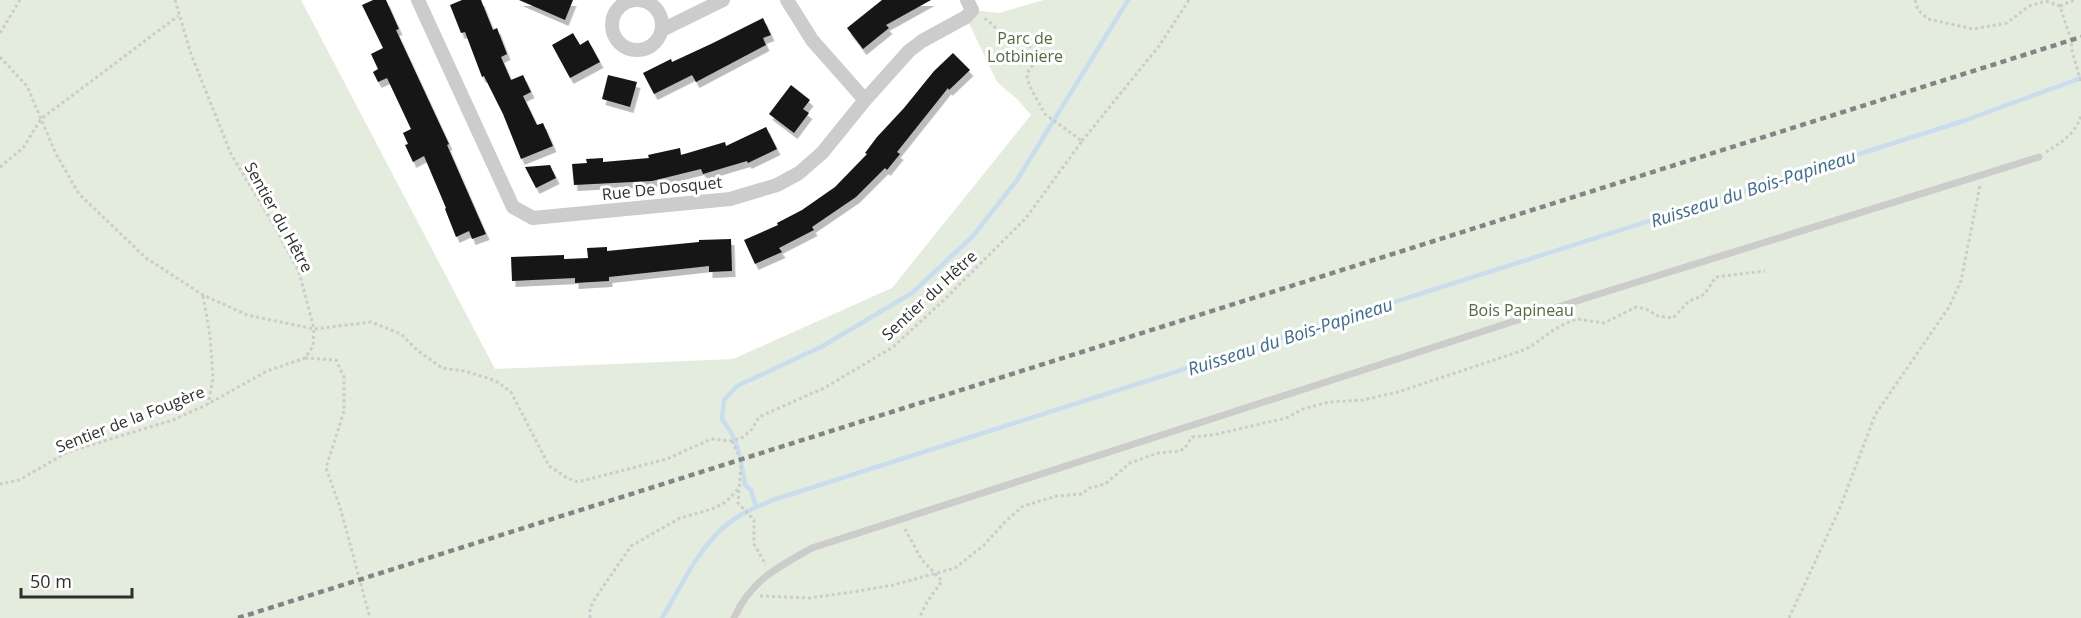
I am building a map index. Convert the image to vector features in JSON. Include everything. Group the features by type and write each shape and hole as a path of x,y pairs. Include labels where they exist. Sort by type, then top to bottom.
{"street":[{"name":"Rue De Dosquet","path":"418,0 513,207 533,218 730,199 777,185 799,173 822,153 909,51 922,41 966,17 970,5"},
{"path":"662,30 723,0"},
{"path":"787,0 812,40 865,100"}],"lane":[{"path":"734,618 742,601 770,572 812,548 1586,298 2039,157"}],"path":[{"path":"0,33 20,0"},
{"name":"Sentier du Hêtre","path":"175,0 191,54 231,154 299,272 314,328 371,322 401,334 417,350 442,368 465,371 496,381 511,392 549,466 567,478 578,482 667,459 711,439 732,441 743,437 752,429 759,417 826,387 893,347 1026,218 1082,141 1159,46 1189,0"},
{"path":"1916,0 1918,10 1928,19 1973,29 2007,22 2029,6 2046,1 2060,6 2074,0"},
{"path":"970,5 1005,38 1025,42 1030,46 1037,62 1029,69 1027,78 1030,87 1045,114 1082,141"},
{"path":"2060,6 2081,82"},
{"path":"0,167 22,148 41,119 179,16"},
{"path":"0,57 27,86 56,154 79,194 147,258 203,295 247,315 314,328 313,346 305,358 336,360 344,376 344,411 326,468 340,507 370,618"},
{"path":"2039,157 2065,140 2078,124 2081,116"},
{"path":"1789,618 1840,508 1875,415 1949,307 1961,281 1982,174"},
{"path":"746,596 809,598 893,585 955,568 1023,506 1057,496 1082,494 1089,488 1105,484 1131,463 1158,453 1180,451 1185,448 1192,437 1213,435 1263,424 1329,402 1363,400 1421,385 1530,347 1555,329 1577,319 1604,323 1636,307 1673,318 1689,301 1705,293 1716,277 1765,272"},
{"path":"203,295 210,335 213,379 208,404"},
{"name":"Sentier de la Fougère","path":"0,484 18,480 68,452 149,428 208,404 267,371 305,358"},
{"path":"732,441 738,454"},
{"path":"741,466 738,502 754,520 754,544 770,572"},
{"path":"590,618 590,608 596,597 631,546 680,518 726,502 738,489"},
{"path":"900,520 922,560 942,581 919,618"}],"green space":[{"name":"Bois Papineau","path":"0,0 301,0 495,369 733,359 892,288 1031,115 997,82 966,17 972,10 999,13 1044,0 2081,0 2081,618 0,618"}],"building":[{"path":"373,0 386,0 399,29 396,30 449,144 447,145 486,234 472,239 469,231 456,237 424,156 413,162 405,145 408,144 403,133 411,129 387,78 378,82 373,72 378,69 371,54 383,48 362,5"},
{"path":"462,0 481,0 493,30 497,28 507,54 501,57 511,80 523,75 531,92 523,96 537,125 543,123 553,146 521,159 503,114 484,76 482,77 465,32 461,33 450,5"},
{"path":"519,0 573,0 565,20"},
{"path":"882,0 931,0 886,25 889,28 863,49 847,28"},
{"path":"763,18 771,35 763,38 766,45 696,82 692,75 654,94 643,73 671,59 672,62"},
{"path":"573,33 580,45 588,40 600,62 570,78 552,45"},
{"path":"953,53 970,70 949,90 948,88 897,152 900,154 887,170 885,168 856,197 812,227 814,230 779,248 782,252 755,264 744,240 778,225 777,223 802,210 835,187 867,154 865,153 877,137 934,71"},
{"path":"608,75 637,82 630,107 602,99"},
{"path":"791,85 810,100 803,109 809,113 794,133 769,114"},
{"path":"766,127 777,149 748,163 747,161 703,174 701,169 652,181 574,185 572,164 587,163 586,159 603,158 603,162 649,158 648,155 680,148 681,155 725,142 726,146"},
{"path":"550,165 556,178 536,188 525,167"},
{"path":"731,239 732,271 709,272 709,266 609,277 609,281 575,283 575,278 512,281 511,257 564,255 564,259 588,258 587,248 607,247 607,251 699,242 699,240"}],"waterway":[{"path":"756,507 751,490 745,485 736,443 722,419 724,400 737,386 821,347 912,293 973,236 1017,180 1128,0"},
{"name":"Ruisseau du Bois-Papineau","path":"662,618 698,557 715,536 736,518 773,500 1966,120 2081,78"}],"railway":[{"path":"238,618 2081,37"}],"park label":[{"name":"Parc de Lotbiniere","path":"1025,47"}]}
